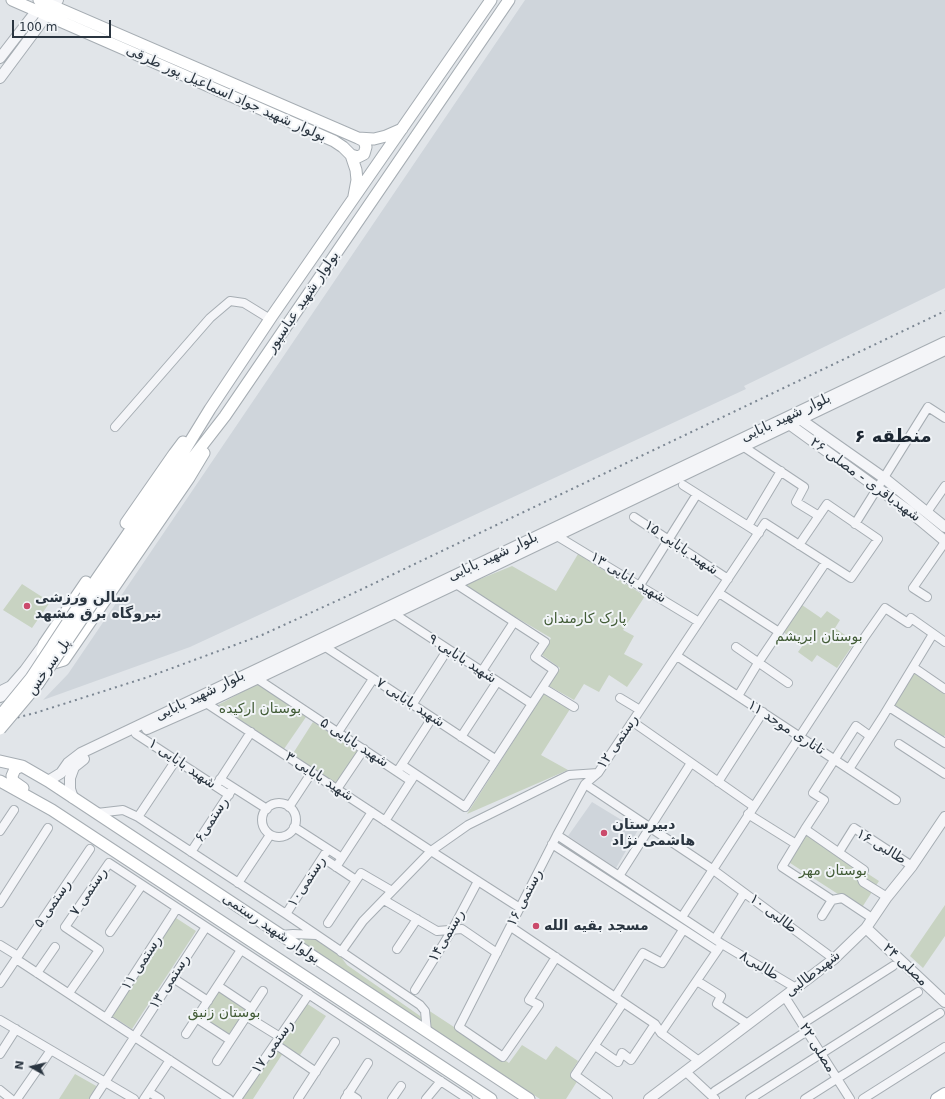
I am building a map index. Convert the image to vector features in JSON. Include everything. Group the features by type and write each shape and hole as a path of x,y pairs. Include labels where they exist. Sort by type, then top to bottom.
{"main road":[{"name":"بولوار شهید جواد اسماعیل پور طرقی","path":"12,0 46,5 358,138 374,139 386,136 404,128"},
{"name":"بولوار شهید عباسپور","path":"89,599 210,409 270,319 404,128 491,0"},
{"name":"بولوار شهید عباسپور","path":"89,599 187,465 225,416 509,0"},
{"name":"بولوار شهید جواد اسماعیل پور طرقی","path":"46,5 334,141 351,156"},
{"path":"354,199 356,170 351,156 358,157 364,154 366,148 364,141 358,138"},
{"path":"210,409 174,454 44,644 42,652 46,659 54,663 64,660 189,478 225,416"},
{"name":"پل سرخس","path":"0,716 31,678 89,599"},
{"name":"پل سرخس","path":"0,729 38,684 89,599"},
{"name":"بولوار شهید رستمی","path":"4,763 22,766 48,781 529,1099"},
{"path":"22,766 18,767 12,772 13,780 52,810"},
{"name":"بولوار شهید رستمی","path":"0,781 52,810 491,1099"},
{"path":"937,1099 945,1094"}],"street":[{"path":"0,58 46,5"},
{"path":"0,78 46,5"},
{"path":"115,427 210,318 230,301 244,303 270,319"},
{"name":"بلوار شهید بابایی","path":"73,798 70,789 70,778 74,767 85,758 206,703 744,447 793,418 945,342"},
{"name":"بلوار شهید بابایی","path":"48,781 61,773 68,764 81,753 793,418 945,350"},
{"path":"855,524 928,407 945,418"},
{"path":"793,418 884,478 945,527"},
{"name":"شهیدباقری - مصلی ۲۶","path":"793,418 878,488 909,511 945,542"},
{"path":"744,447 804,487 796,502 819,516"},
{"path":"748,526 781,471"},
{"path":"683,484 759,533"},
{"path":"928,512 945,486"},
{"path":"640,585 697,494"},
{"path":"827,504 878,540 851,578 799,545 819,516 827,504"},
{"name":"شهید بابایی ۱۵","path":"634,517 728,579"},
{"name":"رستمی ۱۲","path":"341,952 363,921 431,851 468,825 569,775 598,773 765,523 799,545"},
{"name":"شهید بابایی ۱۳","path":"557,536 699,622"},
{"path":"927,597 913,588 945,542"},
{"path":"738,696 758,663 826,562"},
{"path":"456,584 545,642 535,657 554,670 496,760"},
{"path":"719,593 779,632"},
{"path":"682,917 753,806 885,608 908,623 911,618 945,642"},
{"name":"شهید بابایی ۹","path":"393,613 532,704"},
{"path":"482,671 514,622"},
{"path":"849,769 889,707 933,634"},
{"path":"0,691 11,686 44,644"},
{"name":"شهید بابایی ۷","path":"324,646 496,760"},
{"path":"736,648 788,684"},
{"path":"412,704 448,649"},
{"name":"تاتاری موحد ۱۱","path":"677,656 896,800"},
{"path":"0,697 47,674 55,669 64,660"},
{"path":"913,667 945,689"},
{"name":"شهید بابایی ۵","path":"256,678 364,749 465,807 496,760"},
{"path":"338,732 373,679"},
{"path":"461,737 497,682"},
{"path":"543,688 574,706"},
{"path":"620,698 640,710"},
{"name":"شهید بابایی ۳","path":"206,703 520,908"},
{"path":"889,707 945,743"},
{"path":"718,782 763,712"},
{"path":"399,768 432,718"},
{"path":"633,722 753,806"},
{"path":"870,736 856,726 813,793 824,800 782,867 832,900 842,898 872,918"},
{"path":"216,786 251,732"},
{"name":"شهید بابایی ۱","path":"136,734 229,795"},
{"path":"899,744 945,774"},
{"path":"337,789 364,749"},
{"path":"138,817 176,760"},
{"path":"619,876 691,763"},
{"path":"289,807 312,772"},
{"name":"رستمی ۱۶","path":"556,957 529,1000 539,1005 503,1057 459,1027 552,844 585,784 598,773"},
{"path":"385,821 413,777"},
{"path":"220,779 266,809"},
{"name":"طالبی ۱۰","path":"585,784 712,869 834,960"},
{"name":"رستمی۶","path":"191,852 233,788"},
{"path":"278,804 284,804 289,807 295,816 294,827 290,833 277,837 270,835 262,823 263,815 266,809 272,805 278,804"},
{"path":"0,831 14,810"},
{"path":"97,813 123,810 138,817 286,914 420,1005 425,1010 427,1032"},
{"path":"336,867 372,812"},
{"path":"748,814 796,844"},
{"name":"شهیدطالبی","path":"649,1099 834,960 866,928 887,897 912,866 945,817"},
{"path":"294,827 342,858"},
{"path":"0,903 48,828"},
{"name":"طالبی ۱۶","path":"838,852 854,828 912,866"},
{"path":"805,829 864,870 861,877 863,882 887,897"},
{"path":"238,883 270,835"},
{"name":"طالبی۸","path":"557,835 719,941 796,988"},
{"path":"552,844 717,951"},
{"name":"رستمی ۵","path":"0,983 90,849"},
{"name":"رستمی۱۰","path":"286,914 328,850"},
{"path":"323,858 356,880"},
{"name":"رستمی ۷","path":"69,993 99,950 65,927 109,863 142,885"},
{"path":"328,923 361,873 392,891"},
{"name":"رستمی۱۴","path":"415,990 452,930 478,881"},
{"path":"110,932 142,885 468,1099"},
{"path":"661,1033 717,951 719,941 744,893"},
{"path":"384,900 437,931 462,929 497,952"},
{"path":"822,916 832,900"},
{"name":"رستمی ۱۱","path":"106,1018 177,908"},
{"path":"397,949 417,919"},
{"name":"رستمی ۱۳","path":"94,1099 206,927"},
{"path":"511,927 655,1024 661,1033 699,1061"},
{"name":"مصلی ۲۴","path":"866,928 945,1002"},
{"path":"615,997 644,953 662,963 684,930"},
{"path":"280,935 317,935"},
{"path":"0,945 37,973 230,1099"},
{"path":"37,973 55,947"},
{"path":"186,1034 241,950"},
{"path":"685,1072 715,1095 804,1028 893,966"},
{"path":"173,978 208,1001"},
{"path":"696,981 721,996 717,1004 748,1024"},
{"path":"218,986 251,1008"},
{"path":"216,1061 263,991"},
{"path":"750,1099 918,992"},
{"name":"رستمی ۱۷","path":"237,1099 309,994"},
{"name":"مصلی ۲۲","path":"785,996 850,1099"},
{"path":"608,1099 575,1075 623,1003"},
{"path":"805,1099 940,1013"},
{"path":"246,1016 280,1037"},
{"path":"196,1018 230,1040"},
{"path":"0,1020 134,1099"},
{"path":"595,1046 618,1062 622,1053 632,1060 655,1024"},
{"path":"0,1054 16,1029"},
{"path":"303,1097 316,1072 335,1042"},
{"path":"275,1044 316,1072"},
{"path":"863,1099 945,1047"},
{"path":"17,1099 51,1050"},
{"path":"160,1099 146,1095 170,1060"},
{"path":"357,1099 346,1096 368,1062"},
{"path":"426,1099 440,1081"},
{"path":"392,1099 401,1086"},
{"path":"0,1090 11,1099"}],"shaded area":[{"path":"525,0 945,0 945,288 744,386 746,389 190,647 43,700 68,674"},
{"name":"دبیرستان هاشمی نژاد","path":"592,802 638,830 616,868 568,836"}],"green space":[{"name":"پارک کارمندان","path":"578,554 645,596 623,630 634,636 624,654 643,664 627,687 609,675 599,692 584,684 574,700 549,686 560,668 542,655 551,638 463,586 512,566 556,591"},
{"name":"سالن ورزشی نیروگاه برق مشهد","path":"22,584 50,602 32,628 3,610"},
{"name":"بوستان ابریشم","path":"802,605 821,618 827,611 840,620 835,628 855,642 837,668 817,655 812,662 798,652 803,645 783,632"},
{"path":"913,669 945,691 945,735 943,738 890,704"},
{"name":"بوستان ارکیده","path":"259,683 306,717 284,749 218,705"},
{"path":"544,693 570,709 541,755 568,770 467,814"},
{"name":"بوستان ارکیده","path":"313,722 359,752 337,785 292,755"},
{"name":"بوستان مهر","path":"805,833 879,881 861,909 787,861"},
{"path":"945,905 945,936 923,968 910,956"},
{"path":"176,918 196,931 132,1029 112,1016"},
{"path":"312,937 341,957 347,965 423,1018 428,1010 509,1063 522,1045 546,1060 556,1046 578,1061 570,1074 578,1080 566,1099 540,1099 294,938"},
{"name":"بوستان زنبق","path":"218,991 246,1009 229,1034 202,1017"},
{"path":"306,1003 326,1016 298,1058 285,1050 253,1099 242,1099"},
{"path":"75,1074 98,1087 90,1099 59,1099"}],"railway":[{"path":"0,722 35,713 148,677 262,635 356,592 945,311"}],"place":[{"name":"سالن ورزشی نیروگاه برق مشهد","path":"27,606"},
{"name":"دبیرستان هاشمی نژاد","path":"604,833"},
{"name":"مسجد بقیه الله","path":"536,926"}],"district":[{"name":"منطقه ۶","path":"893,437"}]}
